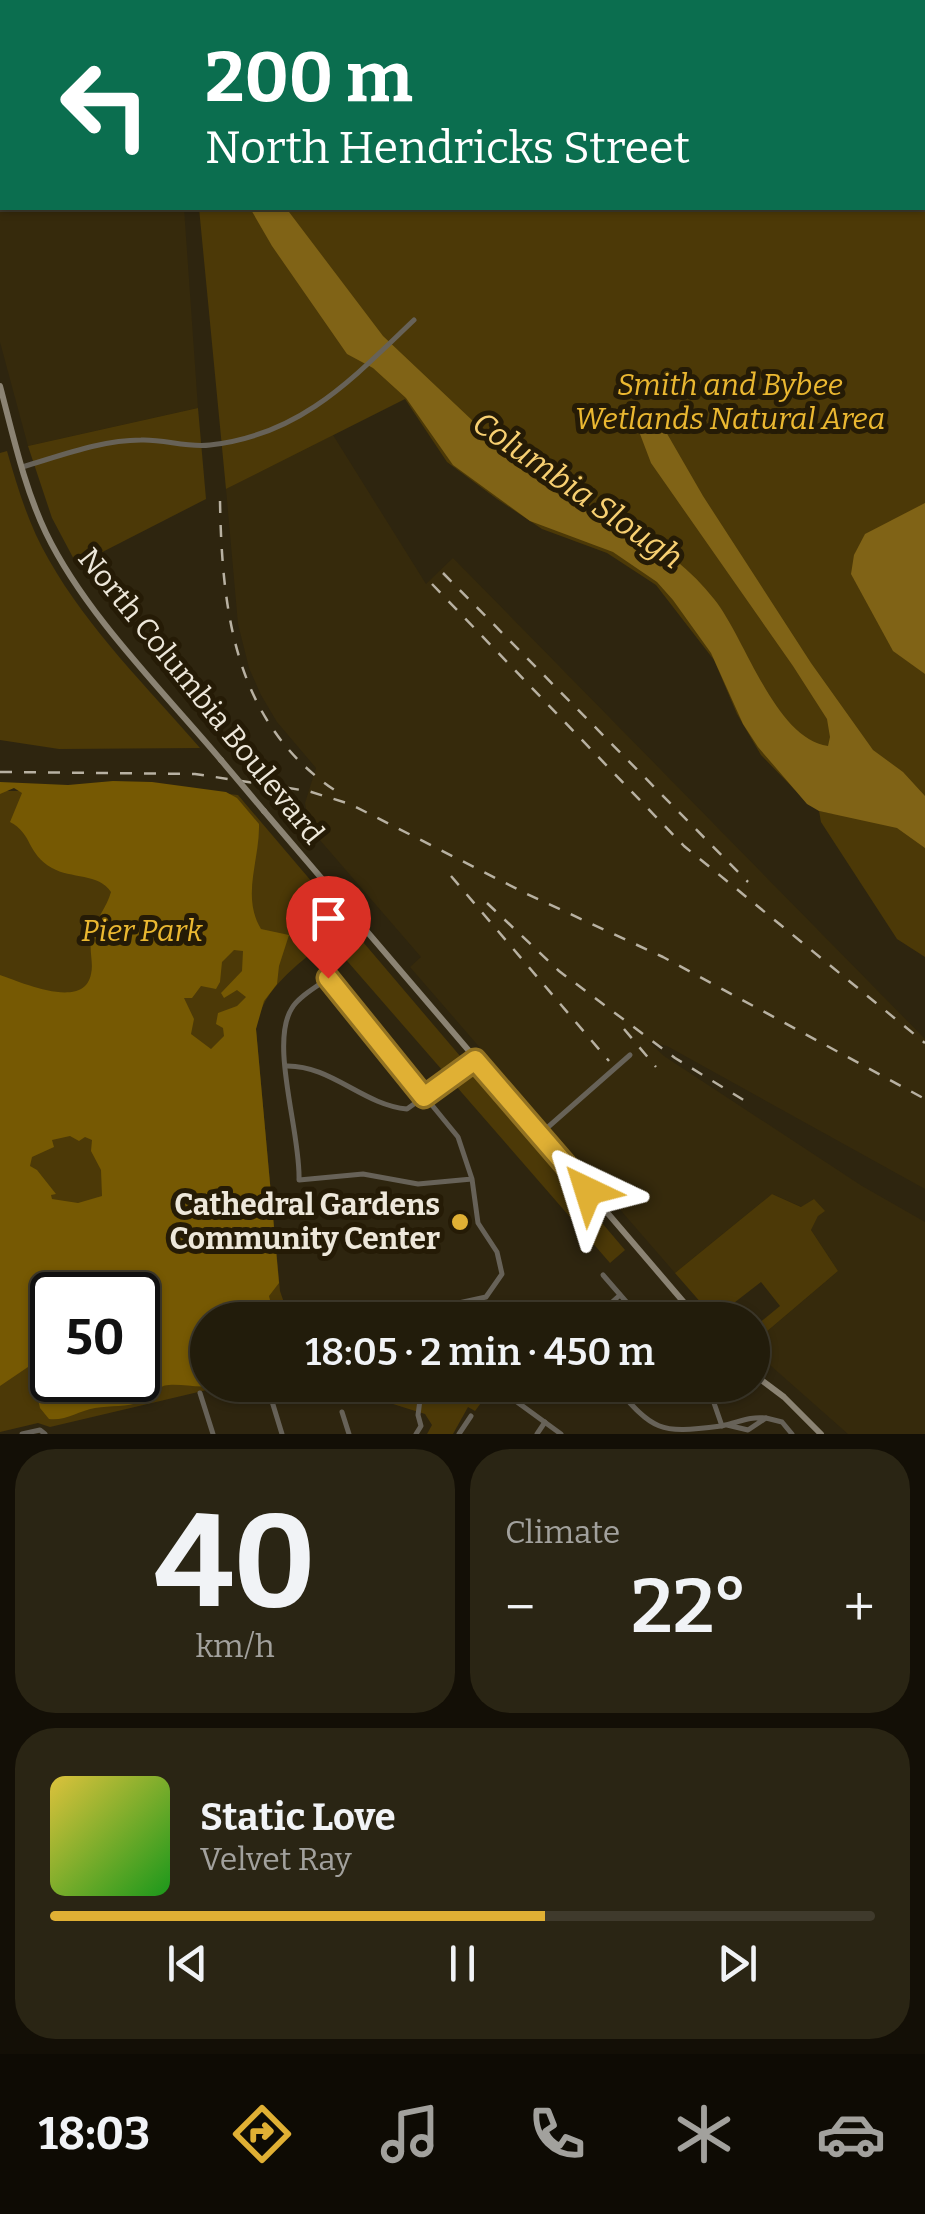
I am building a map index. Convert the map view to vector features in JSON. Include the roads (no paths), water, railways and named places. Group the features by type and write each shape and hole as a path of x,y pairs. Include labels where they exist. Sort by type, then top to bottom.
{"main road":[{"name":"North Columbia Boulevard","path":"0,386 40,521 75,583 264,811 683,1302"},
{"path":"770,1389 821,1434"}],"street":[{"path":"22,467 118,442 142,440 200,446 237,439 294,420 347,384 414,320"},
{"path":"465,1302 486,1298 502,1274 497,1252 478,1223 472,1179 458,1137 328,978 291,1009 282,1046 298,1144 299,1180 363,1174 418,1184 472,1179"},
{"path":"538,1134 630,1055"},
{"path":"286,1066 334,1078 372,1101 402,1109 410,1108 475,1060"},
{"path":"604,1274 626,1302"},
{"path":"612,1302 620,1295"},
{"path":"203,1402 212,1434"},
{"path":"272,1402 282,1434"},
{"path":"416,1434 420,1426 420,1402"},
{"path":"517,1402 562,1434"},
{"path":"629,1402 659,1432 724,1426 754,1417 782,1422 792,1434"},
{"path":"712,1402 724,1426"},
{"path":"342,1412 349,1434"},
{"path":"459,1434 472,1416"},
{"path":"754,1417 756,1426"},
{"path":"724,1426 746,1431 766,1418"},
{"path":"739,1420 740,1429"},
{"path":"537,1434 545,1422"},
{"path":"22,1434 44,1432"}],"railway":[{"path":"220,501 221,544 232,627 257,703 278,737 306,768 342,795"},
{"path":"443,573 748,882"},
{"path":"432,584 684,846 925,1043"},
{"path":"0,772 195,774 308,791 350,804 525,893 663,957 925,1099"},
{"path":"451,876 609,1061"},
{"path":"487,903 559,971 675,1058 750,1104"},
{"path":"624,1029 656,1067"}],"place":[{"name":"Cathedral Gardens Community Center","path":"460,1222"}],"park label":[{"name":"Smith and Bybee Wetlands Natural Area","path":"730,402"},
{"name":"Pier Park","path":"142,931"}],"water label":[{"name":"Columbia Slough","path":"578,490"}]}
